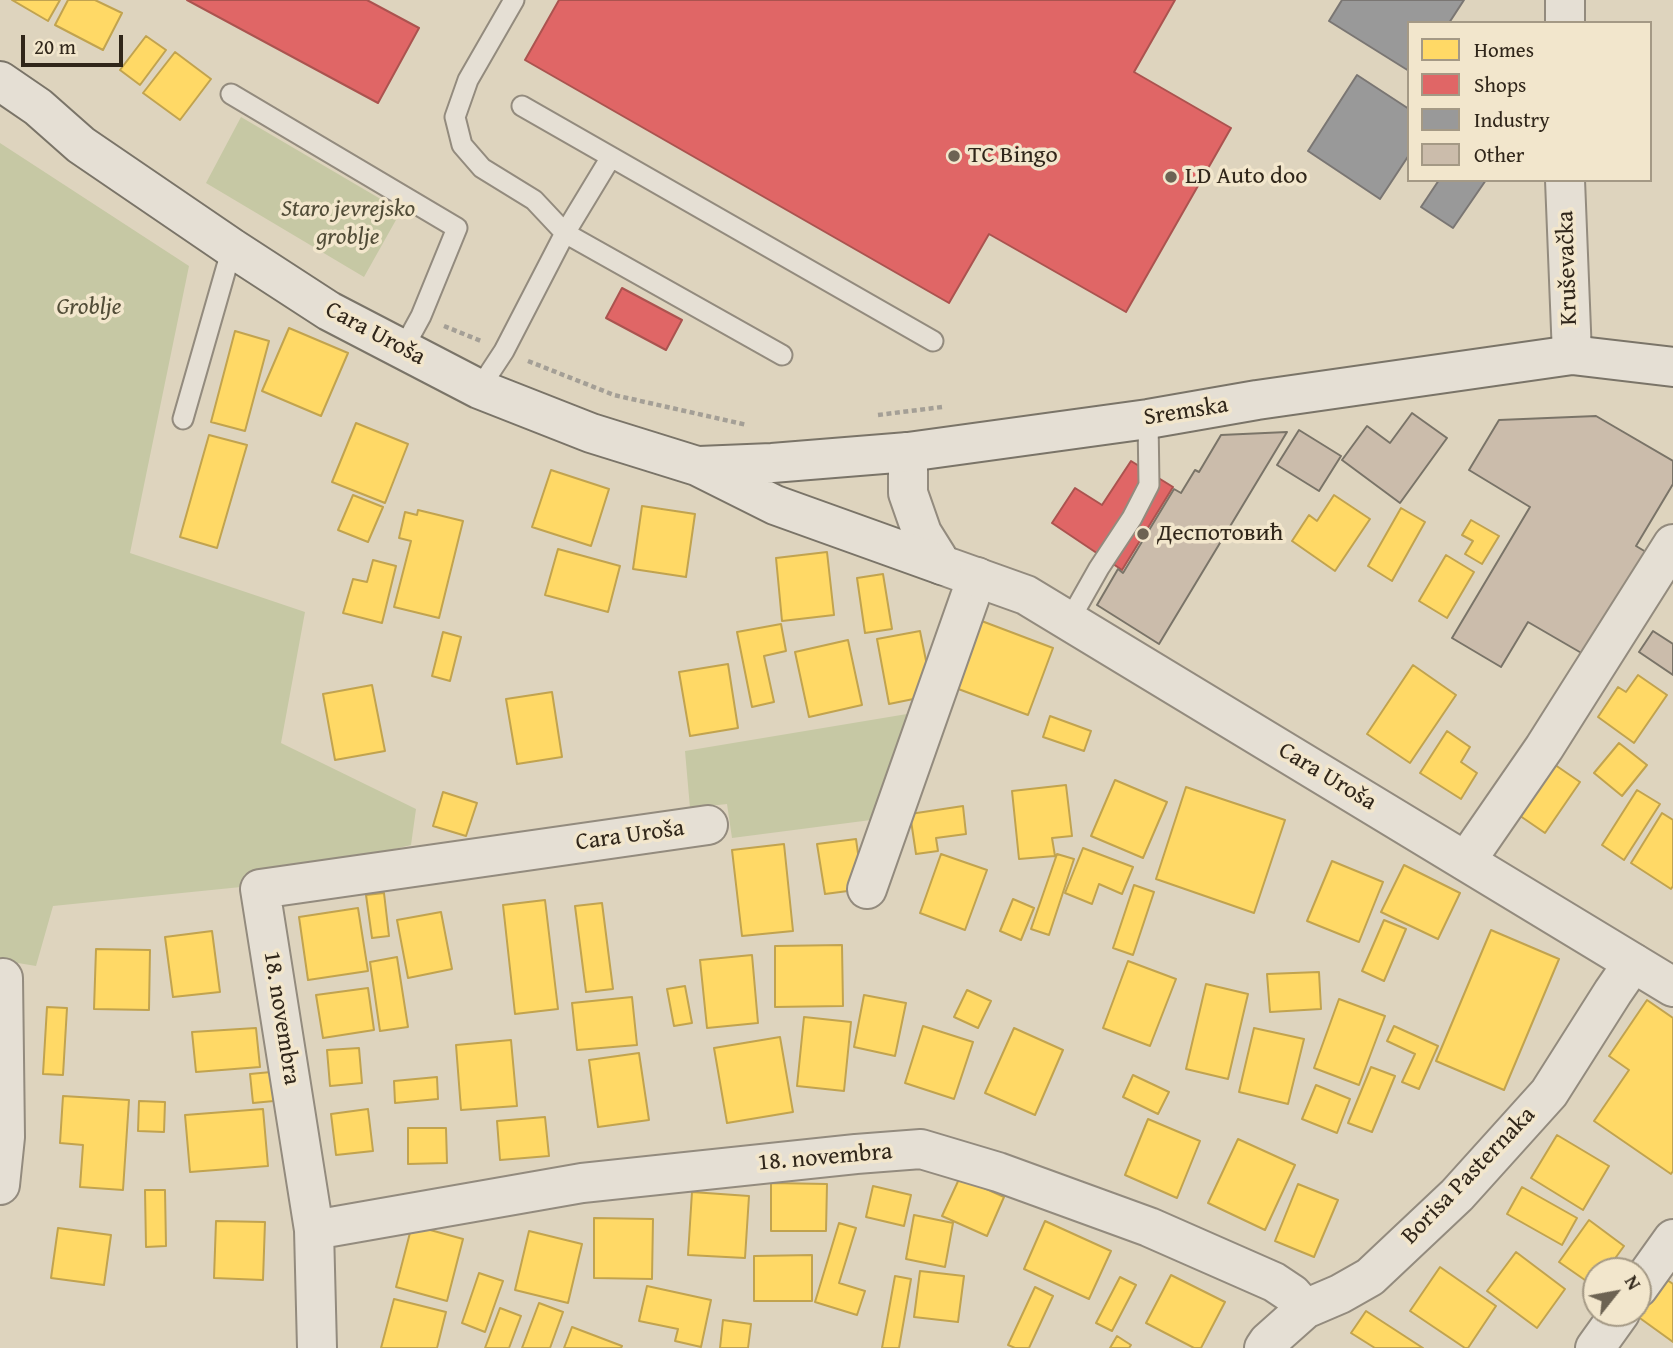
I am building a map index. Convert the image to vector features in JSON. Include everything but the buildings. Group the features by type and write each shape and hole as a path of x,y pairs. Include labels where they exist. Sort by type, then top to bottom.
{"street":[{"path":"1565,0 1565,21"},
{"path":"0,80 38,107 81,145"},
{"path":"0,112 81,145"},
{"name":"Cara Uroša","path":"81,145 329,311 479,389 591,433 697,466 775,505 1026,594 1673,987"},
{"name":"Kruševačka","path":"1565,182 1572,355"},
{"name":"Sremska","path":"697,466 908,452 1572,355 1673,367"},
{"path":"867,888 960,571 922,533 908,493 908,452"},
{"path":"1466,861 1544,748 1673,544"},
{"name":"Cara Uroša","path":"260,889 708,825"},
{"name":"18. novembra","path":"260,889 314,1230 317,1348"},
{"name":"Borisa Pasternaka","path":"1264,1348 1305,1309 1370,1277 1457,1195 1549,1093 1633,963"},
{"path":"0,1185 5,1137 3,978"},
{"name":"18. novembra","path":"314,1230 582,1183 921,1149 998,1172 1149,1227 1274,1282 1292,1294 1305,1309"},
{"path":"1652,1268 1673,1239"},
{"path":"1595,1348 1610,1327"}],"lane":[{"path":"514,0 468,80 455,117 462,145 482,168 534,200 565,233 782,355"},
{"path":"232,94 457,228 421,316 403,349"},
{"path":"522,106 933,341"},
{"path":"479,389 504,351 565,233 611,157"},
{"path":"183,419 232,248"},
{"path":"1069,621 1149,485 1148,418"}],"green space":[{"name":"Staro jevrejsko groblje","path":"241,117 401,211 364,277 206,183"},
{"name":"Groblje","path":"0,143 189,266 130,553 305,612 281,743 416,809 411,845 241,887 53,906 36,966 0,960"},
{"path":"913,713 871,820 732,838 727,804 690,808 685,751"}],"place":[{"name":"TC Bingo","path":"954,156"},
{"name":"LD Auto doo","path":"1171,177"},
{"name":"Деспотовић","path":"1143,534"}]}
